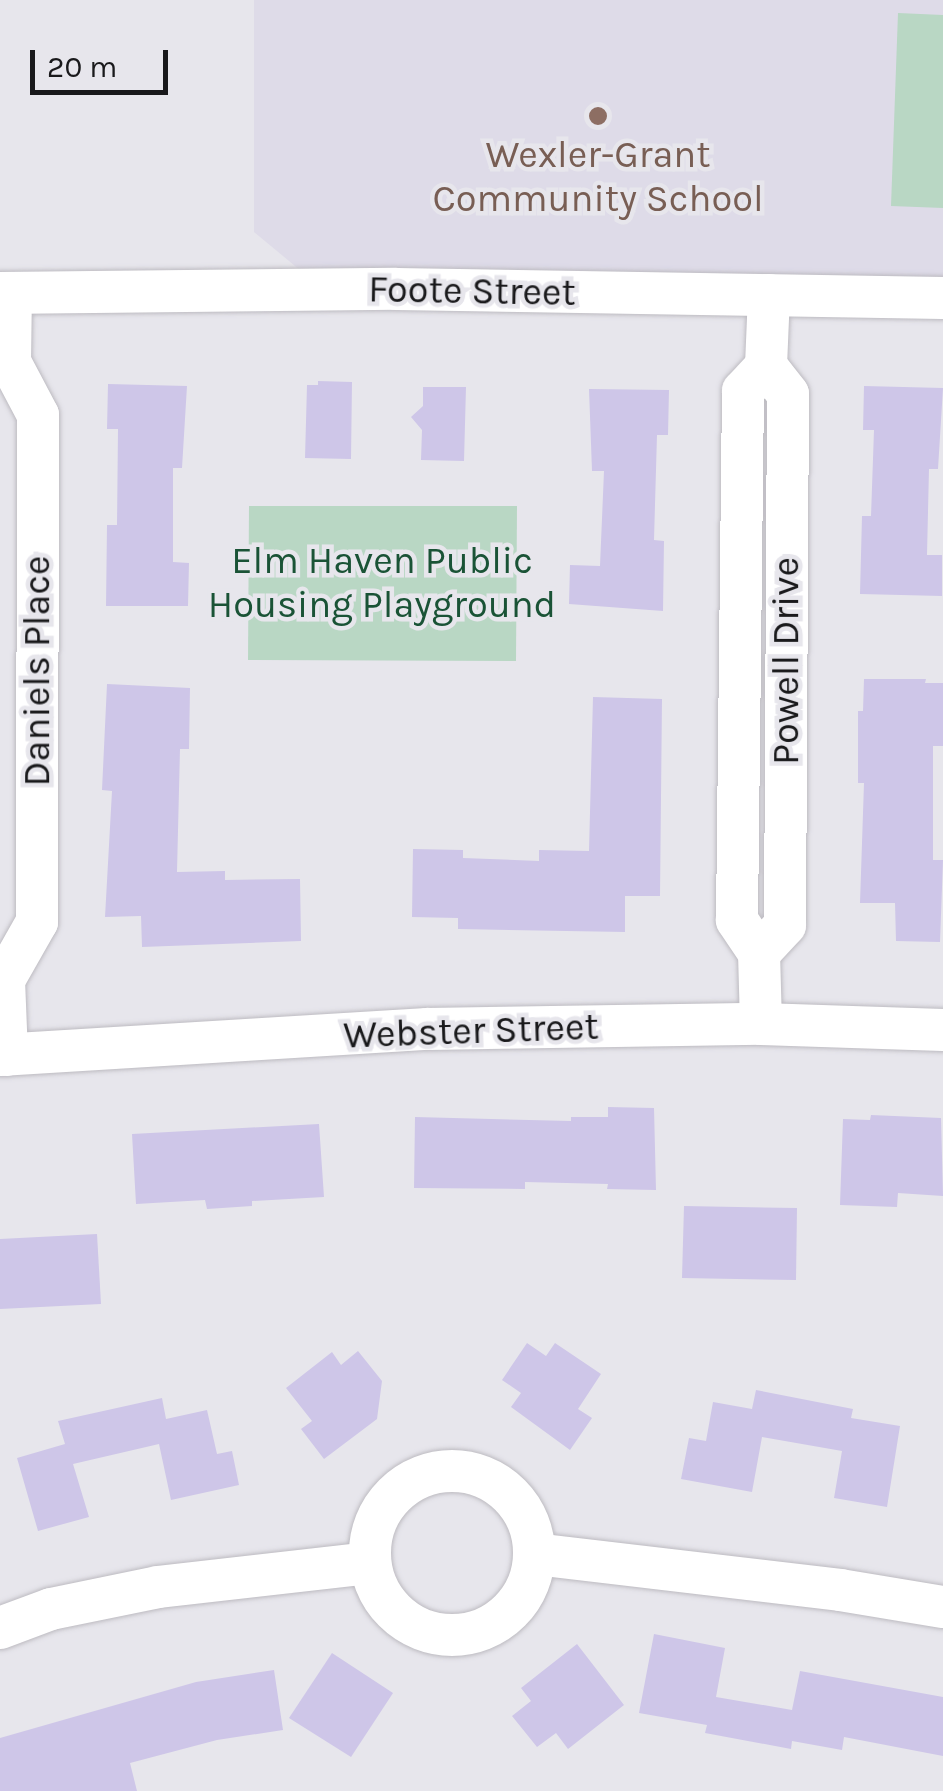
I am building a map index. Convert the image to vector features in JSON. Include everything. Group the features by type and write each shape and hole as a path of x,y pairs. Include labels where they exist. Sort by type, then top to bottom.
{"street":[{"name":"Foote Street","path":"5,293 396,289 943,298"},
{"name":"Daniels Place","path":"4,1055 2,976 37,922 38,415 5,371 5,293"},
{"name":"Powell Drive","path":"760,1024 758,954 737,920 743,391 766,366 768,295"},
{"name":"Webster Street","path":"4,1055 427,1029 760,1024 943,1030"},
{"path":"442,1471 471,1472 497,1484 518,1504 531,1530 534,1554 529,1582 514,1607 492,1625 465,1634 419,1629 396,1613 378,1590 370,1563 371,1534 383,1507 402,1486 442,1471"},
{"path":"534,1554 840,1590 943,1608"},
{"path":"0,1628 51,1609 158,1587 370,1563"}],"shaded area":[{"name":"Wexler-Grant Community School","path":"254,0 943,0 943,298 324,290 254,232"}],"green space":[{"path":"898,13 943,15 943,208 891,206"},
{"name":"Elm Haven Public Housing Playground","path":"249,506 517,506 516,661 248,660"}],"building":[{"path":"318,381 352,382 351,459 305,458 307,385 318,385"},
{"path":"108,384 187,386 182,468 173,468 173,562 189,563 188,606 106,606 107,525 117,525 118,429 107,429"},
{"path":"864,386 943,388 938,469 929,469 927,555 942,555 942,596 860,594 862,516 871,516 874,430 863,430"},
{"path":"423,387 466,387 464,461 421,460 422,430 411,417 423,406"},
{"path":"589,389 669,390 668,435 657,435 654,540 664,541 663,611 569,604 570,565 600,566 604,471 592,471"},
{"path":"864,679 926,679 925,683 943,683 943,746 933,746 933,860 943,860 940,942 896,941 895,903 860,903 864,783 858,783 858,711 863,711"},
{"path":"107,684 190,688 189,749 180,749 177,872 225,871 225,880 300,879 301,941 142,947 141,916 105,917 112,791 102,790"},
{"path":"593,697 662,699 660,896 625,896 625,932 458,929 458,918 412,917 413,849 463,850 463,858 539,861 539,850 589,851"},
{"path":"608,1107 654,1108 656,1190 607,1189 608,1184 525,1182 525,1189 414,1188 415,1117 571,1121 571,1117 608,1117"},
{"path":"871,1115 941,1118 943,1196 898,1193 897,1207 840,1205 843,1119 870,1120"},
{"path":"319,1124 324,1197 252,1201 252,1206 207,1209 205,1200 136,1204 132,1134"},
{"path":"684,1206 797,1208 796,1280 682,1278"},
{"path":"97,1234 101,1304 0,1309 0,1239"},
{"path":"527,1343 546,1356 555,1343 601,1374 578,1409 592,1418 570,1450 511,1407 521,1393 502,1380"},
{"path":"358,1351 382,1381 377,1419 324,1459 301,1429 312,1421 286,1388 332,1352 341,1365"},
{"path":"756,1390 853,1409 851,1418 900,1426 887,1507 834,1498 842,1451 762,1437 752,1492 681,1479 689,1438 706,1441 713,1402 752,1409"},
{"path":"162,1398 166,1419 207,1410 217,1454 232,1451 239,1485 171,1500 159,1444 73,1464 89,1517 38,1531 17,1458 65,1444 58,1421"},
{"path":"654,1634 725,1648 716,1697 792,1710 800,1671 943,1697 943,1756 844,1737 842,1750 792,1741 791,1749 705,1733 707,1725 639,1713"},
{"path":"577,1644 624,1705 568,1749 556,1733 537,1747 512,1716 531,1701 521,1688"},
{"path":"332,1653 393,1693 351,1757 289,1718"},
{"path":"274,1670 283,1730 217,1740 130,1763 137,1791 0,1791 0,1738 196,1682"}],"place":[{"name":"Wexler-Grant Community School","path":"598,116"}]}
